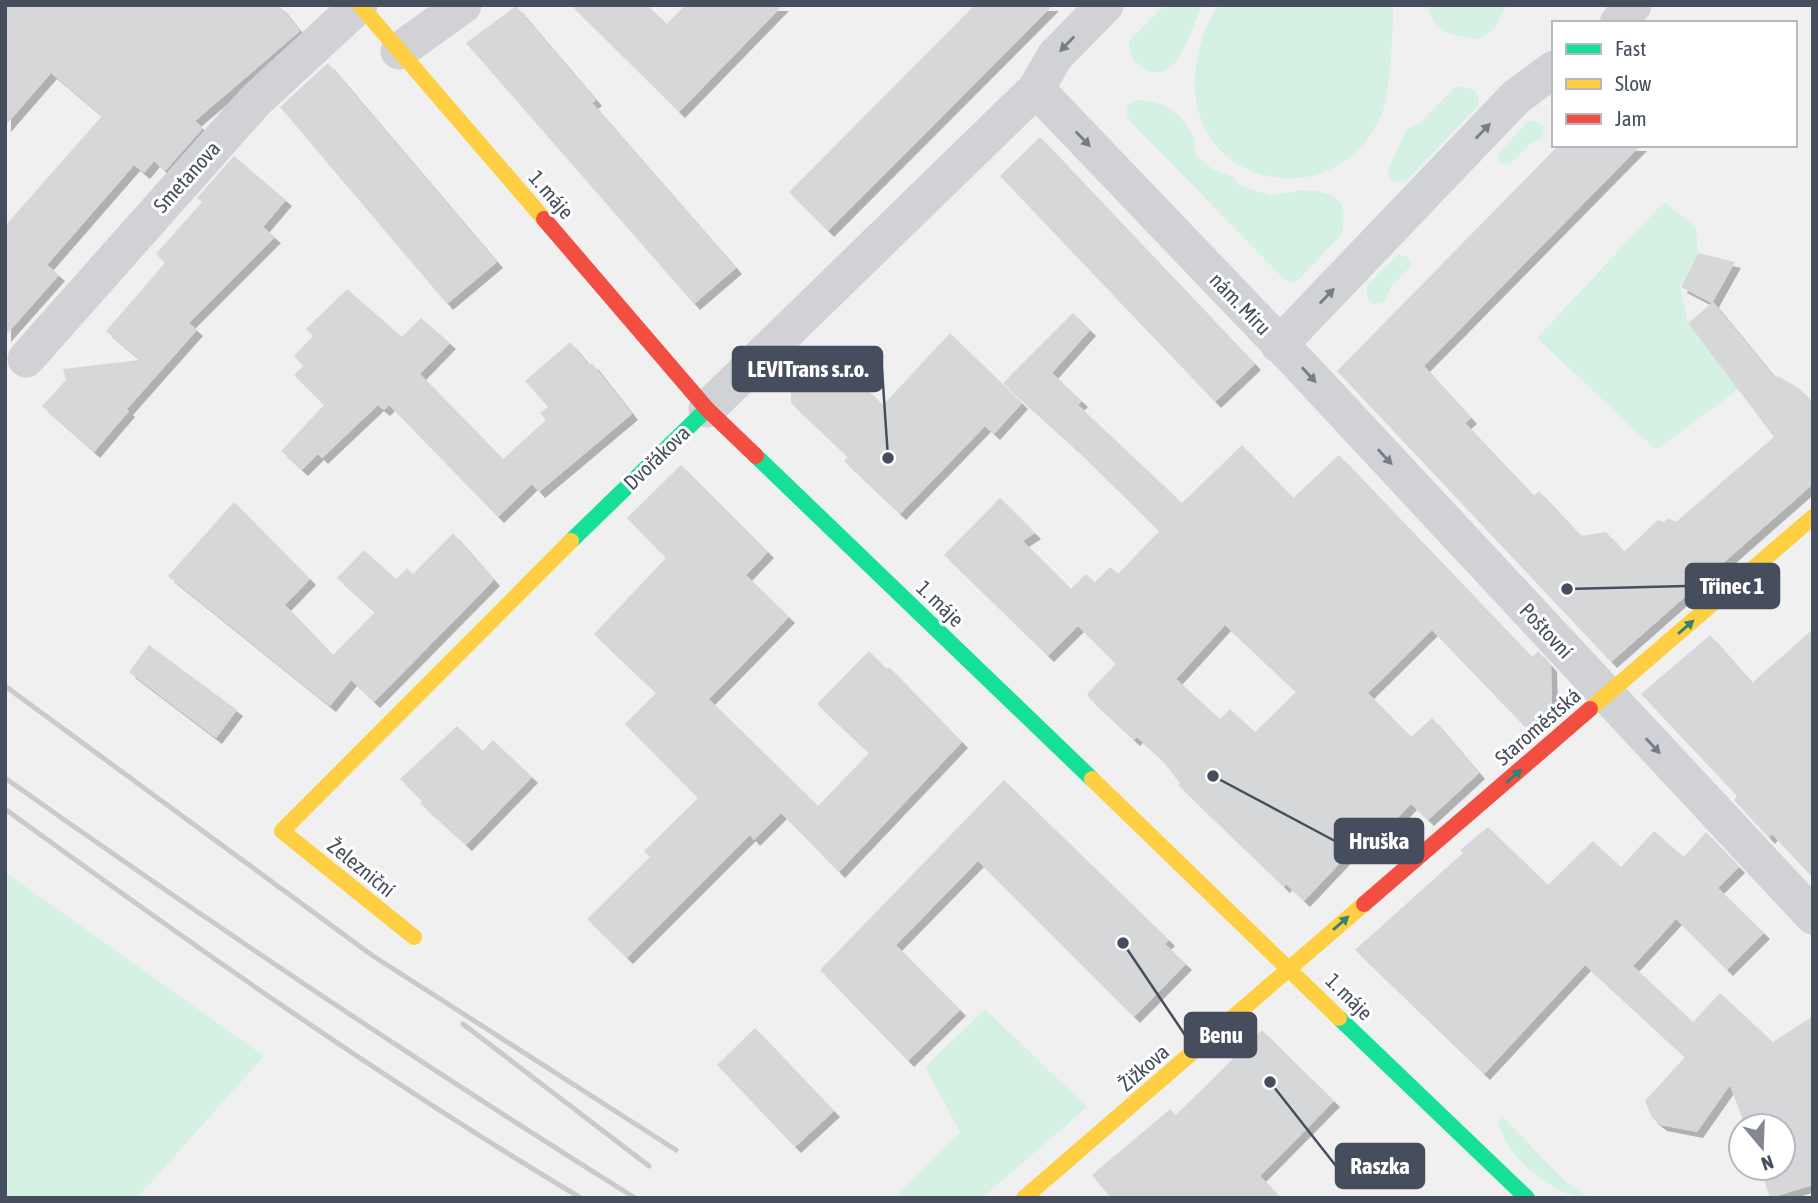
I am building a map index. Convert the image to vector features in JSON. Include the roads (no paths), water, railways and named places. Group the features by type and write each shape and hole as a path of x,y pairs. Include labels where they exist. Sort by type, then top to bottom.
{"street":[{"name":"1. máje","path":"360,5 707,409 1289,968 1453,1130 1527,1198"},
{"name":"Smetanova","path":"26,359 255,101 360,5"},
{"path":"399,51 463,5"},
{"path":"1036,89 1055,56 1105,5"},
{"path":"1620,21 1633,5"},
{"name":"nám. Míru","path":"1036,89 1279,345 1516,97 1552,70"},
{"name":"Dvořákova","path":"282,831 528,583 1036,89"},
{"name":"Poštovní","path":"1279,345 1813,916"},
{"name":"Staroměstská","path":"1289,968 1813,517"},
{"name":"Železniční","path":"282,831 414,937"},
{"name":"Žižkova","path":"1024,1198 1175,1070 1289,968"}],"railway":[{"path":"5,686 373,956 676,1150"},
{"path":"5,778 317,992 635,1198"},
{"path":"5,809 288,1010 433,1106 581,1198"},
{"path":"463,1024 649,1166"}],"place":[{"name":"LEVITrans s.r.o.","path":"888,458"},
{"name":"Třinec 1","path":"1567,589"},
{"name":"Hruška","path":"1213,776"},
{"name":"Benu","path":"1123,943"},
{"name":"Raszka","path":"1270,1082"}]}
